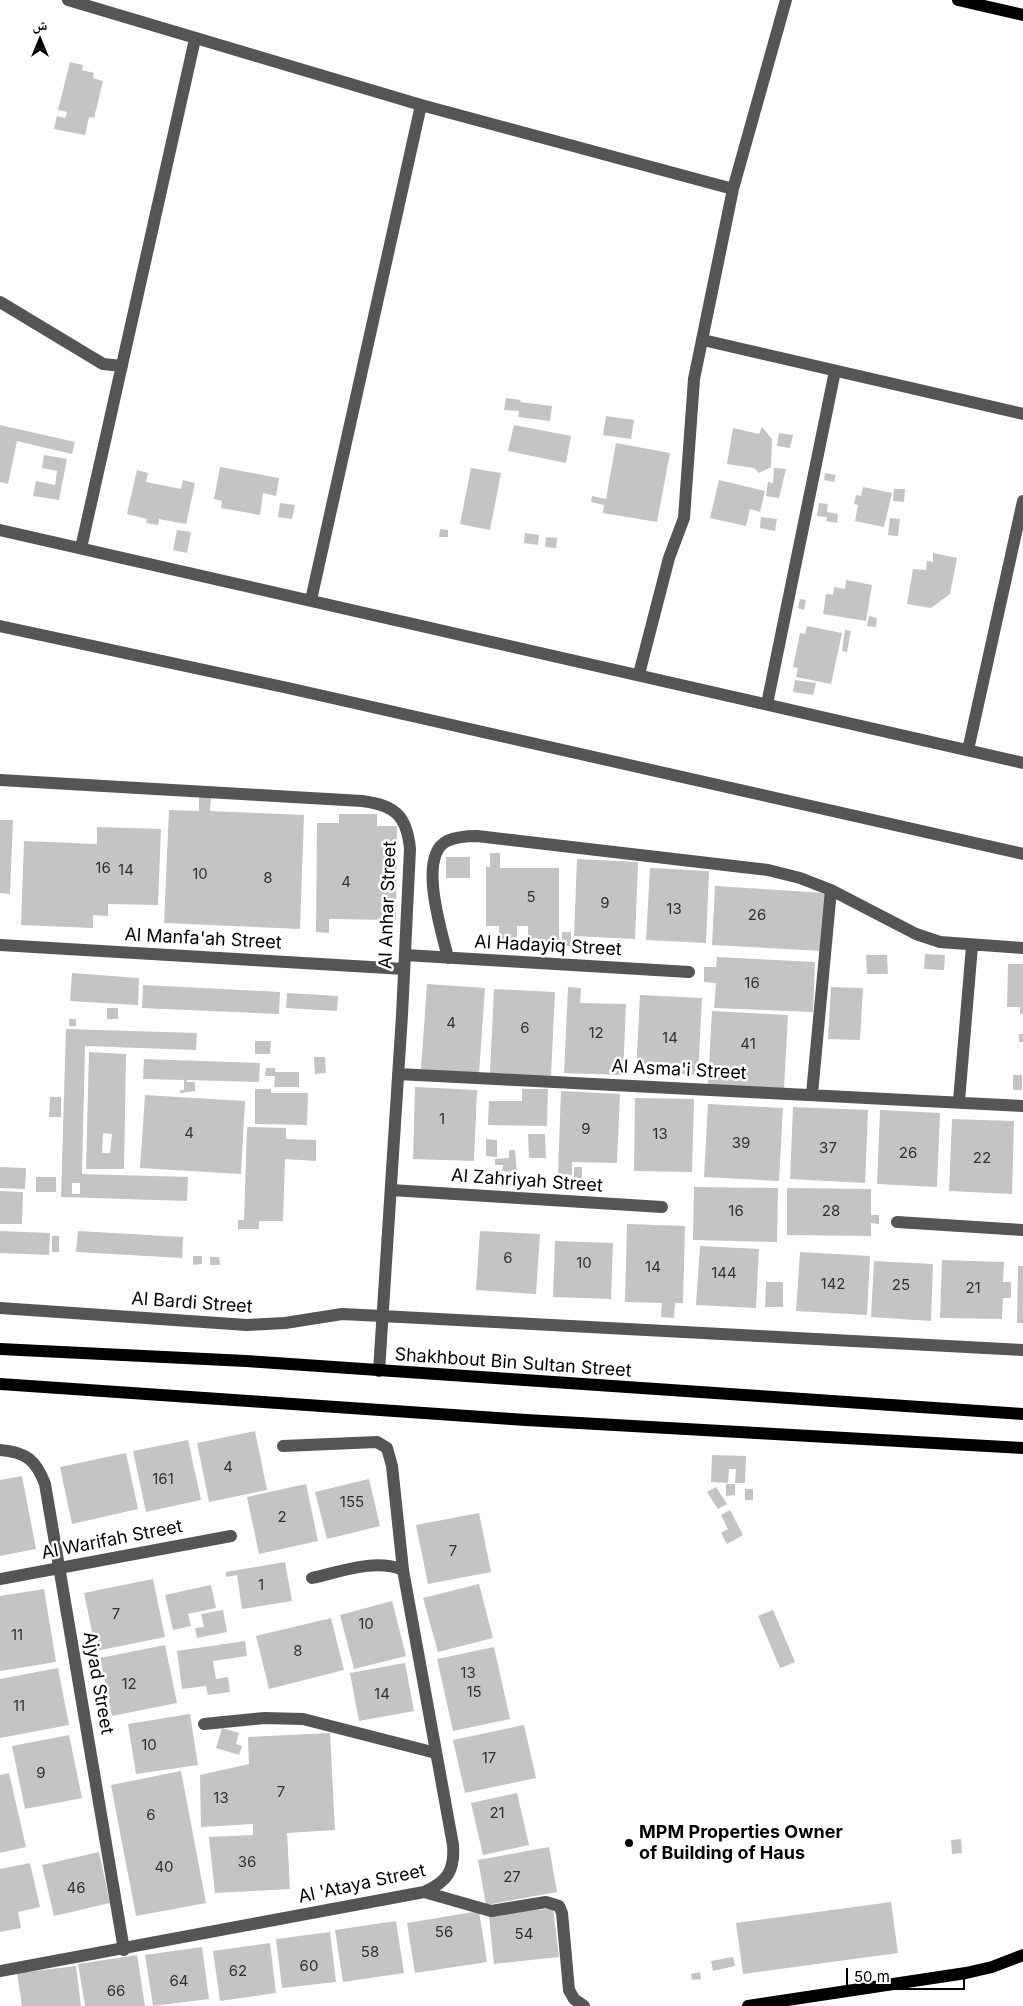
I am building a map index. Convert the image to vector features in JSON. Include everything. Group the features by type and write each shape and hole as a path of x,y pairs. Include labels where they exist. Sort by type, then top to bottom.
{"main road":[{"path":"958,0 1023,15"},
{"name":"Shakhbout Bin Sultan Street","path":"0,1349 246,1361 1023,1414"},
{"path":"0,1384 526,1420 1023,1448"},
{"path":"748,2006 966,1973 992,1967 1023,1955"}],"street":[{"path":"68,0 421,105 733,189"},
{"path":"639,674 669,558 684,518 694,379 733,189 786,0"},
{"path":"81,548 194,39"},
{"path":"311,600 421,105"},
{"path":"0,302 103,364 122,366"},
{"path":"703,340 1023,414"},
{"path":"767,704 835,371"},
{"path":"968,750 1023,500"},
{"path":"0,530 1023,762"},
{"path":"0,626 308,693 1023,854"},
{"name":"Al Anhar Street","path":"0,780 362,800 388,807 400,815 409,837 405,955 379,1371"},
{"path":"448,958 434,893 433,862 436,852 445,842 462,836 477,836 768,870 800,878 831,890 916,934 940,942 972,946 1023,948"},
{"path":"812,1094 831,890"},
{"name":"Al Manfa'ah Street","path":"0,945 404,969"},
{"path":"959,1101 972,946"},
{"name":"Al Hadayiq Street","path":"405,955 689,972"},
{"name":"Al Asma'i Street","path":"398,1074 959,1101 1023,1106"},
{"name":"Al Zahriyah Street","path":"391,1190 662,1207"},
{"path":"897,1222 1023,1230"},
{"name":"Al Bardi Street","path":"0,1308 247,1325 285,1323 342,1314 1023,1350"},
{"name":"Al 'Ataya Street","path":"0,1972 424,1892 438,1886 446,1879 454,1856 403,1570 392,1466 387,1448 377,1442 283,1446"},
{"name":"Ajyad Street","path":"0,1450 22,1454 32,1459 39,1468 45,1484 61,1568 124,1950"},
{"name":"Al Warifah Street","path":"0,1580 231,1536"},
{"path":"312,1578 390,1564 403,1570"},
{"path":"204,1724 264,1718 303,1719 436,1753"},
{"path":"424,1892 491,1911 546,1902 559,1906 562,1913 569,1990 574,1999 584,2006"}],"building":[{"path":"70,62 83,65 82,70 94,73 93,78 103,81 94,118 89,117 85,135 54,129 57,116 65,118 67,112 58,110"},
{"path":"506,398 521,400 520,402 552,406 550,421 518,417 519,411 504,410"},
{"path":"606,416 634,420 631,439 603,435"},
{"path":"0,425 75,442 72,454 17,441 8,484 0,482"},
{"path":"514,425 571,436 566,463 508,451"},
{"path":"762,427 772,439 771,467 759,473 754,468 727,464 733,428 759,434"},
{"path":"779,433 793,435 790,448 777,446"},
{"path":"616,443 670,453 657,522 603,513 604,505 591,502 592,496 606,499"},
{"path":"44,455 67,459 59,500 33,496 36,481 55,485 57,471 42,468"},
{"path":"220,467 279,478 276,496 263,493 260,515 221,508 222,501 214,499"},
{"path":"471,468 501,473 490,530 460,524"},
{"path":"774,468 786,469 779,498 766,496 768,482 773,483"},
{"path":"137,470 148,473 146,482 181,489 183,480 195,483 186,524 159,519 158,525 146,523 147,519 127,514"},
{"path":"825,473 836,475 834,482 824,480"},
{"path":"719,480 765,491 760,512 750,509 746,526 710,518"},
{"path":"863,487 892,493 884,527 855,521 858,505 854,504 856,495 861,496"},
{"path":"894,489 905,489 904,502 893,501"},
{"path":"280,503 295,505 292,519 278,517"},
{"path":"819,503 828,504 827,512 838,514 837,523 826,521 827,517 817,516"},
{"path":"761,517 777,519 775,531 760,528"},
{"path":"890,518 900,519 898,536 888,535"},
{"path":"440,529 448,530 448,537 439,537"},
{"path":"177,530 191,532 187,553 173,550"},
{"path":"525,533 539,535 538,545 524,543"},
{"path":"546,537 557,538 556,548 545,547"},
{"path":"933,553 957,558 950,594 931,608 907,604 913,569 926,570 927,561 933,562"},
{"path":"846,580 872,585 866,621 823,614 826,594 833,595 834,587 845,589"},
{"path":"800,599 806,600 804,610 798,608"},
{"path":"869,616 877,618 876,627 867,626"},
{"path":"807,626 842,633 831,684 796,677 798,668 793,667 800,633 805,634"},
{"path":"845,630 851,631 847,652 842,651"},
{"path":"795,680 816,683 813,695 793,692"},
{"path":"199,797 211,798 210,811 304,815 300,929 164,923 169,810 199,811"},
{"path":"339,814 377,814 377,826 397,826 396,920 329,919 329,933 316,932 317,823 339,823"},
{"path":"0,820 13,820 10,894 0,893"},
{"path":"97,827 161,829 158,905 108,904 108,916 93,915 93,928 21,925 24,841 97,844"},
{"path":"490,853 500,853 500,868 559,868 559,943 528,943 528,926 517,926 517,942 499,941 499,926 486,926 486,867 490,867"},
{"path":"446,857 470,857 470,878 446,878"},
{"path":"577,859 638,862 635,939 574,936"},
{"path":"650,868 709,871 706,943 646,940"},
{"path":"715,886 825,893 822,951 712,945"},
{"path":"562,932 571,932 571,946 562,946"},
{"path":"925,954 945,955 944,970 924,969"},
{"path":"866,955 887,955 888,974 867,974"},
{"path":"717,957 815,962 813,1012 714,1008 716,983 704,982 704,967 716,967"},
{"path":"1008,964 1023,964 1023,1014 1020,1014 1020,1007 1007,1007"},
{"path":"72,973 139,978 138,1005 70,1001"},
{"path":"427,984 485,988 479,1074 421,1069"},
{"path":"143,985 280,992 279,1014 142,1008"},
{"path":"568,987 581,988 580,1003 626,1004 623,1075 564,1073"},
{"path":"831,987 863,988 860,1040 828,1039"},
{"path":"494,989 555,992 551,1076 490,1073"},
{"path":"287,993 338,996 337,1011 286,1008"},
{"path":"640,995 702,998 698,1075 636,1072"},
{"path":"107,1008 118,1008 118,1019 107,1019"},
{"path":"712,1011 788,1015 784,1089 708,1085"},
{"path":"69,1019 76,1019 76,1026 69,1026"},
{"path":"66,1029 197,1033 196,1050 85,1046 82,1174 188,1177 187,1201 61,1197","holes":["72,1183 80,1183 80,1194 72,1194"]},
{"path":"1019,1034 1023,1034 1023,1042 1019,1042"},
{"path":"255,1041 271,1041 270,1054 255,1054"},
{"path":"89,1052 126,1054 124,1169 86,1169","holes":["103,1133 112,1134 110,1153 102,1153"]},
{"path":"314,1057 325,1057 326,1073 315,1074"},
{"path":"144,1059 260,1063 259,1082 187,1080 187,1082 195,1082 195,1091 180,1093 180,1090 184,1090 184,1080 143,1079"},
{"path":"266,1068 275,1068 275,1072 299,1072 299,1087 274,1087 275,1076 265,1076"},
{"path":"1013,1075 1022,1075 1022,1090 1013,1090"},
{"path":"415,1087 477,1090 474,1161 413,1159"},
{"path":"255,1089 271,1089 271,1093 308,1093 307,1125 255,1124"},
{"path":"522,1089 548,1089 547,1126 488,1125 489,1101 522,1101"},
{"path":"561,1091 620,1094 617,1163 572,1162 572,1175 558,1174"},
{"path":"145,1095 245,1101 241,1174 140,1168"},
{"path":"50,1097 61,1097 61,1117 49,1117"},
{"path":"635,1098 694,1099 692,1172 634,1171"},
{"path":"708,1104 783,1108 779,1181 704,1177"},
{"path":"793,1107 868,1110 865,1183 790,1179"},
{"path":"880,1110 940,1113 937,1187 877,1184"},
{"path":"952,1119 1014,1121 1012,1194 949,1191"},
{"path":"247,1127 286,1128 286,1139 316,1140 316,1161 285,1159 283,1221 259,1221 259,1229 238,1229 238,1220 244,1220"},
{"path":"528,1134 545,1134 546,1158 529,1158"},
{"path":"486,1139 497,1140 497,1157 486,1156"},
{"path":"509,1150 515,1150 517,1172 502,1171 503,1165 495,1165 495,1159 509,1158"},
{"path":"0,1167 26,1168 25,1189 0,1188"},
{"path":"574,1167 582,1167 582,1179 574,1179"},
{"path":"36,1177 56,1177 56,1192 36,1192"},
{"path":"694,1187 778,1188 777,1242 693,1240"},
{"path":"787,1188 871,1189 871,1215 879,1215 879,1224 871,1223 871,1236 787,1235"},
{"path":"0,1191 23,1192 22,1224 0,1224"},
{"path":"627,1224 685,1226 683,1303 675,1303 674,1318 661,1317 662,1303 625,1302"},
{"path":"0,1231 50,1233 49,1255 0,1253"},
{"path":"78,1231 183,1237 182,1258 76,1252"},
{"path":"480,1231 540,1234 536,1294 476,1290"},
{"path":"52,1236 59,1236 59,1252 52,1252"},
{"path":"555,1241 613,1243 611,1299 553,1297"},
{"path":"700,1246 759,1249 756,1308 696,1305"},
{"path":"800,1252 870,1256 867,1315 796,1311"},
{"path":"193,1256 202,1256 202,1264 193,1265"},
{"path":"210,1257 219,1257 220,1265 210,1265"},
{"path":"942,1260 1004,1262 1003,1282 1011,1282 1011,1298 1003,1298 1002,1319 940,1318"},
{"path":"874,1261 933,1264 931,1321 871,1317"},
{"path":"1018,1266 1023,1266 1023,1323 1017,1323"},
{"path":"766,1282 783,1282 783,1307 765,1307"},
{"path":"255,1431 267,1490 209,1502 197,1443"},
{"path":"188,1440 201,1500 146,1512 133,1451"},
{"path":"126,1453 138,1509 72,1524 60,1467"},
{"path":"712,1455 746,1456 745,1483 735,1483 736,1469 729,1469 728,1483 711,1482"},
{"path":"22,1476 36,1549 0,1556 0,1480"},
{"path":"369,1479 380,1526 327,1539 315,1492"},
{"path":"306,1484 318,1541 259,1554 247,1497"},
{"path":"726,1484 735,1484 735,1495 726,1496"},
{"path":"716,1487 727,1504 718,1509 707,1492"},
{"path":"745,1489 753,1489 753,1500 745,1500"},
{"path":"730,1510 743,1535 727,1544 721,1533 728,1529 721,1515"},
{"path":"479,1513 491,1572 428,1584 416,1525"},
{"path":"285,1562 292,1601 242,1609 237,1575 226,1577 226,1572"},
{"path":"153,1579 165,1637 96,1651 84,1593"},
{"path":"479,1584 493,1638 438,1652 423,1598"},
{"path":"211,1585 216,1608 188,1614 191,1626 173,1630 165,1595"},
{"path":"44,1589 56,1662 0,1671 0,1596"},
{"path":"392,1601 406,1656 354,1669 340,1615"},
{"path":"223,1610 227,1632 197,1638 195,1628 204,1627 201,1614"},
{"path":"773,1610 795,1662 780,1668 758,1616"},
{"path":"331,1618 344,1670 269,1689 256,1636"},
{"path":"245,1641 247,1656 213,1661 216,1679 228,1677 230,1692 208,1695 206,1686 182,1689 177,1651"},
{"path":"165,1645 177,1703 112,1716 100,1658"},
{"path":"494,1647 510,1719 453,1731 437,1659"},
{"path":"405,1663 414,1711 359,1721 350,1673"},
{"path":"58,1668 69,1725 0,1738 0,1679"},
{"path":"190,1714 198,1765 136,1774 128,1724"},
{"path":"524,1725 536,1778 465,1793 453,1740"},
{"path":"222,1728 239,1733 236,1744 242,1746 239,1755 216,1748"},
{"path":"330,1733 335,1830 287,1833 290,1889 215,1893 209,1837 253,1835 253,1824 201,1827 200,1775 249,1764 248,1737"},
{"path":"69,1735 82,1798 25,1809 12,1746"},
{"path":"181,1771 206,1903 136,1916 111,1785"},
{"path":"9,1773 26,1847 0,1853 0,1775"},
{"path":"517,1793 529,1845 483,1855 471,1803"},
{"path":"961,1839 962,1853 952,1854 951,1840"},
{"path":"549,1847 557,1892 486,1905 478,1860"},
{"path":"99,1852 110,1903 54,1916 42,1865"},
{"path":"30,1863 40,1907 18,1912 21,1928 0,1932 0,1869"},
{"path":"891,1902 898,1953 743,1974 736,1923"},
{"path":"553,1908 559,1957 494,1964 489,1916"},
{"path":"479,1911 487,1962 415,1973 407,1923"},
{"path":"396,1921 404,1973 343,1982 335,1930"},
{"path":"330,1932 336,1982 282,1988 276,1939"},
{"path":"270,1943 276,1993 220,2001 213,1951"},
{"path":"202,1947 209,1999 153,2006 145,1955"},
{"path":"137,1955 145,2006 85,2006 78,1964"},
{"path":"733,1957 735,1966 713,1971 711,1961"},
{"path":"76,1966 81,2006 22,2006 17,1973"},
{"path":"700,1972 701,1979 692,1980 691,1974"}],"place":[{"name":"MPM Properties Owner of Building of Haus","path":"629,1843"}]}
